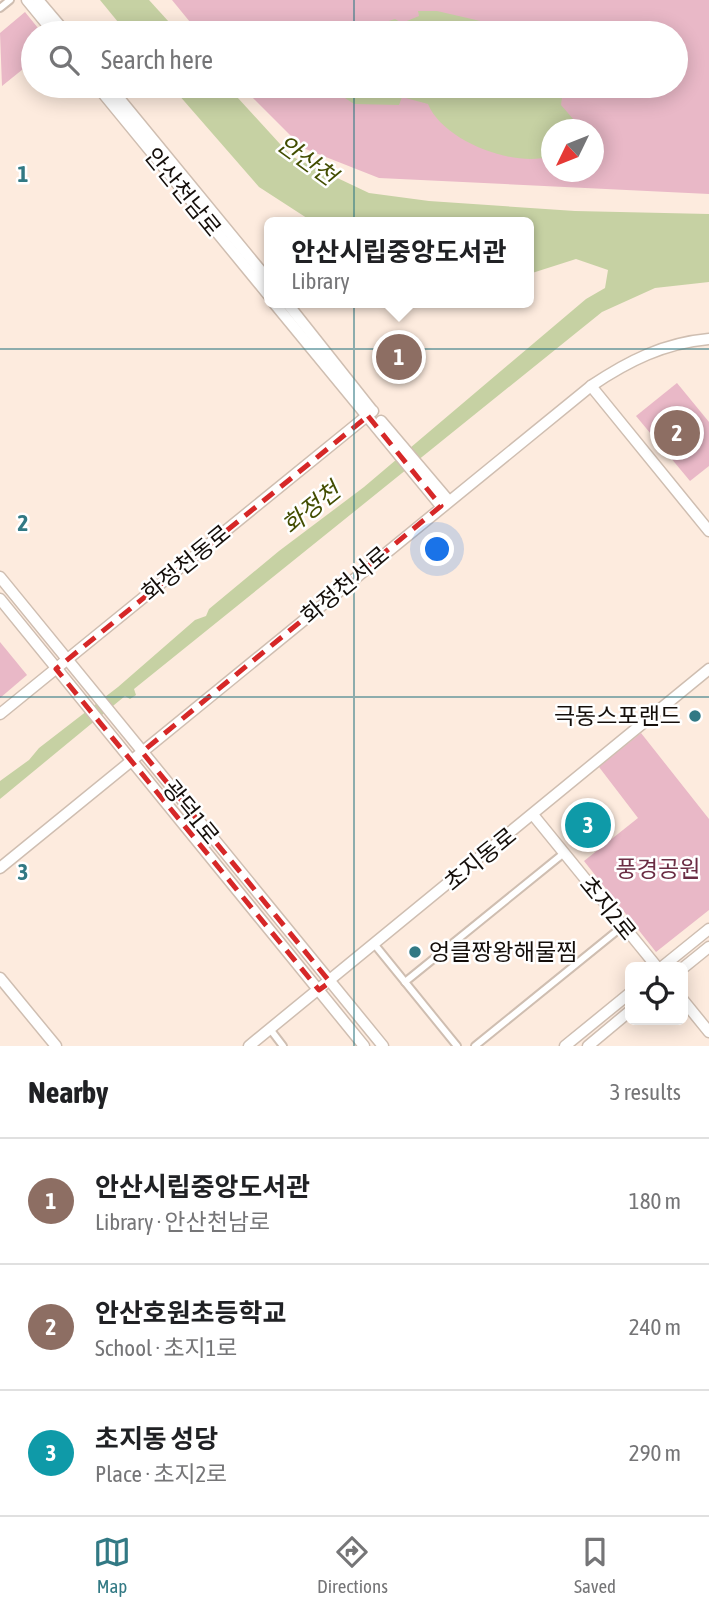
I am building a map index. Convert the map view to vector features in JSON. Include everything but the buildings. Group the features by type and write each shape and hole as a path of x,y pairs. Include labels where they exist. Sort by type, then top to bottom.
{"street":[{"path":"0,8 10,0"},
{"path":"27,0 44,21"},
{"path":"38,0 56,21"},
{"name":"안산천남로","path":"107,98 264,290"},
{"name":"안산천남로","path":"119,98 264,275"},
{"path":"278,308 445,503"},
{"path":"291,308 370,414"},
{"name":"화정천서로","path":"0,868 591,386 637,357 662,348 709,339"},
{"path":"591,386 709,531"},
{"name":"화정천동로","path":"0,715 370,414"},
{"name":"광덕1로","path":"0,577 383,1046"},
{"name":"광덕1로","path":"0,599 364,1046"},
{"name":"초지동로","path":"249,1046 534,816 709,669"},
{"name":"초지2로","path":"534,816 655,962"},
{"path":"405,982 564,853"},
{"path":"475,1046 623,926"},
{"path":"666,962 709,929"},
{"path":"375,945 457,1046"},
{"path":"688,964 709,947"},
{"path":"0,978 56,1046"},
{"path":"565,1046 625,997"},
{"path":"688,1006 709,1032"},
{"path":"588,1046 625,1015"},
{"path":"270,1029 283,1046"}],"highlighted area":[{"path":"368,416 441,506 142,752 330,982 319,990 56,669"}],"green space":[{"path":"172,0 709,0 709,194 379,178 303,148 253,98 688,98 688,21 189,21"},
{"path":"25,12 32,21 21,21 21,71 2,86 0,33"},
{"path":"677,383 709,422 709,466 690,481 636,416"},
{"path":"0,642 27,675 0,698"},
{"name":"풍경공원","path":"641,733 709,819 709,910 656,952 584,861 638,818 599,767"}],"shaded area":[{"path":"100,0 149,0 168,21 117,21"},
{"path":"418,11 437,11 480,21 407,21 419,16"},
{"path":"181,98 238,98 291,156 369,193 429,201 575,211 709,214 709,282 655,288 602,312 134,689 136,695 130,699 125,696 0,799 0,781 29,760 39,748 118,687 195,620 206,616 209,609 279,551 364,487 586,299 605,288 608,270 576,259 534,272 534,217 305,217 259,187"},
{"path":"345,98 402,98 399,105 354,104"},
{"path":"406,98 562,98 561,105 573,119 541,119 541,158 536,159 500,155 481,148 448,129 428,104"}],"place":[{"name":"안산시립중앙도서관","path":"399,357"},
{"name":"안산호원초등학교","path":"677,433"},
{"name":"극동스포랜드","path":"695,716"},
{"name":"초지동 성당","path":"588,825"},
{"name":"엉클짱왕해물찜","path":"415,952"}],"water label":[{"name":"안산천","path":"307,160"},
{"name":"화정천","path":"311,508"}]}
